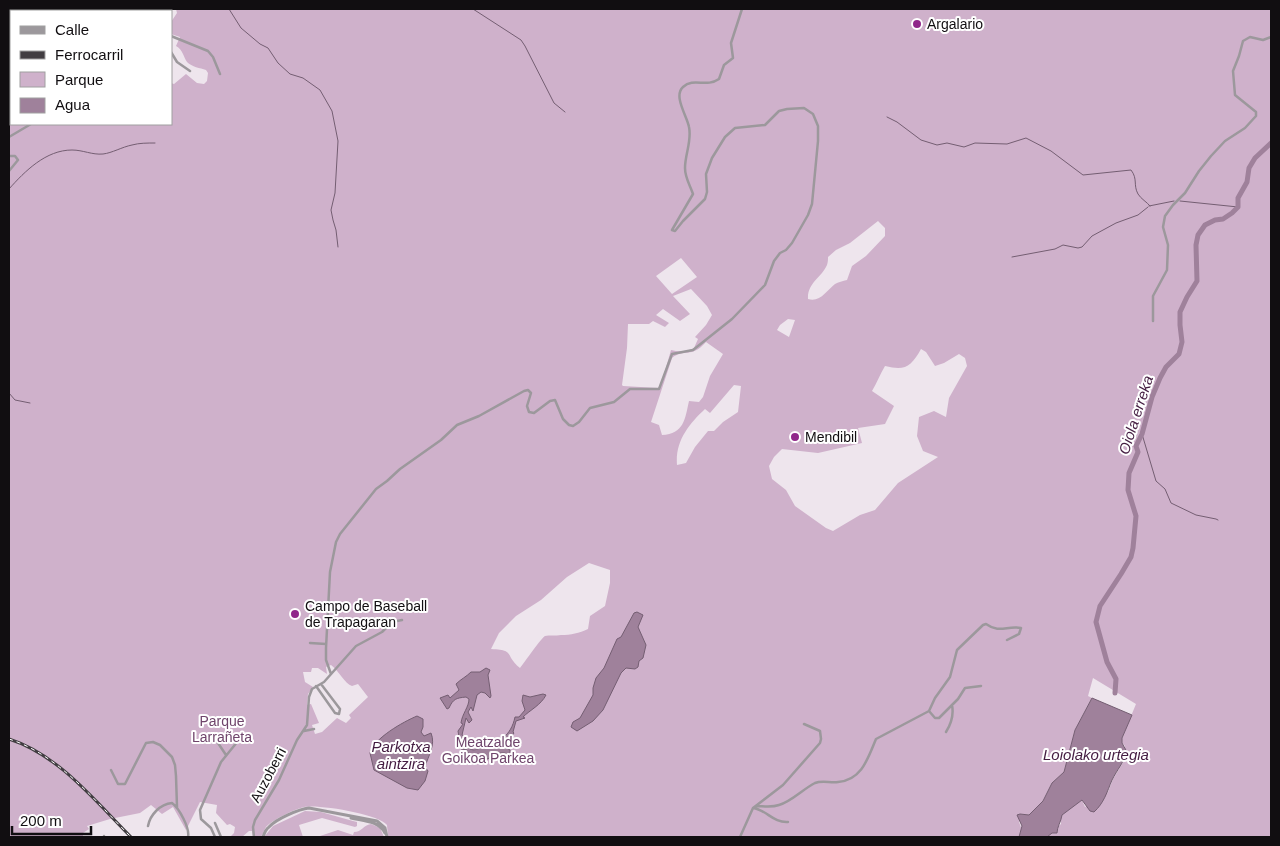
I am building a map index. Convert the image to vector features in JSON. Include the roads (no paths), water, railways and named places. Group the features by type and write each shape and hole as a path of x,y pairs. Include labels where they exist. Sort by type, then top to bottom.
{"street":[{"path":"331,674 326,660 330,572 338,538 370,496 395,473 441,440 457,425 479,416 524,391 528,390 531,393 527,406 529,412 534,413 550,401 555,400 563,419 573,426 579,422 590,408 614,402 630,389 659,389 672,354 688,352 701,345 732,319 765,285 774,260 792,243 812,204 818,149 818,126 813,114 809,110 796,107 779,111 765,125 735,128 725,136 712,158 706,174 707,192 705,199 682,221 678,229 672,230 693,194 687,182 685,167 690,134 689,125 680,101 680,93 683,87 689,83 708,84 719,79 724,65 733,58 730,43 742,9"},
{"path":"172,36 208,51 213,57 220,74"},
{"path":"1154,321 1153,296 1167,270 1168,245 1163,226 1165,216 1185,193 1199,171 1225,141 1245,128 1256,116 1256,112 1235,95 1233,71 1243,41 1246,38 1263,40 1271,37"},
{"path":"172,54 177,62 190,71"},
{"path":"9,137 29,125"},
{"path":"9,156 15,156 18,160 9,171"},
{"path":"321,684 340,709 339,714 335,713 316,686 321,684 331,674 356,646 382,632 392,622 402,620"},
{"path":"754,807 777,806 820,781 836,782 849,780 866,765 878,737 929,711 935,698 950,677 956,650 983,625 986,624 997,630 1021,628 1019,634 1007,640"},
{"path":"310,643 326,644"},
{"name":"Auzoberri","path":"254,837 255,820 288,762 297,740 304,731 308,719 309,697 312,689 316,686"},
{"path":"929,711 937,718 952,706 965,688 981,686"},
{"path":"946,732 950,725 952,706"},
{"path":"740,837 754,807 783,785 820,743 820,731 804,724"},
{"path":"304,731 314,729"},
{"path":"215,837 211,828 201,818 201,808 218,766 242,736"},
{"path":"216,740 226,755"},
{"path":"111,770 118,784 125,784 146,743 153,742 160,745 172,757 175,765 176,807"},
{"path":"148,826 152,815 166,804 172,804 188,826 188,837"},
{"path":"754,807 776,820 788,822"},
{"path":"263,837 269,826 299,810 309,808 378,821 385,828 387,837"},
{"path":"215,823 221,837"},
{"path":"215,837 218,830"}],"water":[{"path":"637,612 643,615 638,627 646,645 643,658 639,661 638,667 635,669 626,668 621,673 603,710 593,721 577,731 571,727 573,722 580,718 593,695 596,678 604,668 617,639 621,637 634,613"},
{"path":"486,668 490,670 488,675 491,696 490,698 481,692 477,695 473,711 471,707 468,712 472,720 469,723 466,718 462,735 465,736 463,738 470,749 476,750 493,744 507,734 515,717 519,717 525,710 522,701 523,695 530,697 546,695 538,705 523,717 525,718 516,721 514,733 508,741 503,742 503,744 506,744 505,747 510,750 510,755 501,753 488,759 479,757 471,761 467,750 461,749 458,731 463,724 461,723 469,699 466,697 457,699 447,709 440,698 448,695 450,698 459,690 456,684 458,682 471,672 480,672"},
{"name":"Loiolako urtegia","path":"1092,698 1132,715 1122,738 1122,743 1127,752 1105,797 1094,812 1090,811 1082,800 1062,815 1057,833 1052,833 1047,837 1019,837 1022,826 1017,815 1029,815 1043,801 1052,783 1064,772 1075,730"},
{"name":"Parkotxa aintzira","path":"417,716 423,719 421,732 424,736 431,733 433,742 425,767 428,771 425,781 418,790 407,788 374,770 370,753 383,736 397,726"}],"waterway":[{"path":"229,9 241,28 260,44 268,48 278,63 290,74 303,78 320,90 332,111 338,141 335,193 331,210 338,247"},
{"path":"473,9 521,40 554,103 565,112"},
{"path":"887,117 921,140 937,145 947,143 964,147 975,143 1007,144 1026,138 1051,151 1083,175 1131,170 1138,194 1150,206"},
{"path":"9,189 37,163 62,151 72,150 103,154 135,144 155,143"},
{"name":"Oiola erreka","path":"1115,693 1116,679 1107,662 1096,622 1100,606 1131,557 1136,516 1128,490 1129,473 1138,452 1136,446 1142,434 1152,397 1160,378 1166,367 1179,354 1182,342 1180,312 1197,281 1196,245 1198,235 1205,225 1215,220 1223,219 1238,207 1238,198 1247,182 1249,168 1255,158 1271,143"},
{"path":"1149,206 1174,201"},
{"path":"1180,201 1238,207"},
{"path":"1012,257 1055,249 1063,245 1082,247 1092,236 1116,223 1138,215 1148,207"},
{"path":"9,393 15,400 30,403"},
{"path":"1142,434 1156,481 1165,489 1171,503 1196,515 1218,520"}],"railway":[{"path":"9,739 27,746 44,756 75,780 131,837"}],"place":[{"name":"Argalario","path":"917,24"},
{"name":"Mendibil","path":"795,437"},
{"name":"Campo de Baseball de Trapagaran","path":"295,614"}],"park label":[{"name":"Parque Larrañeta","path":"222,730"},
{"name":"Meatzalde Goikoa Parkea","path":"488,750"}]}
